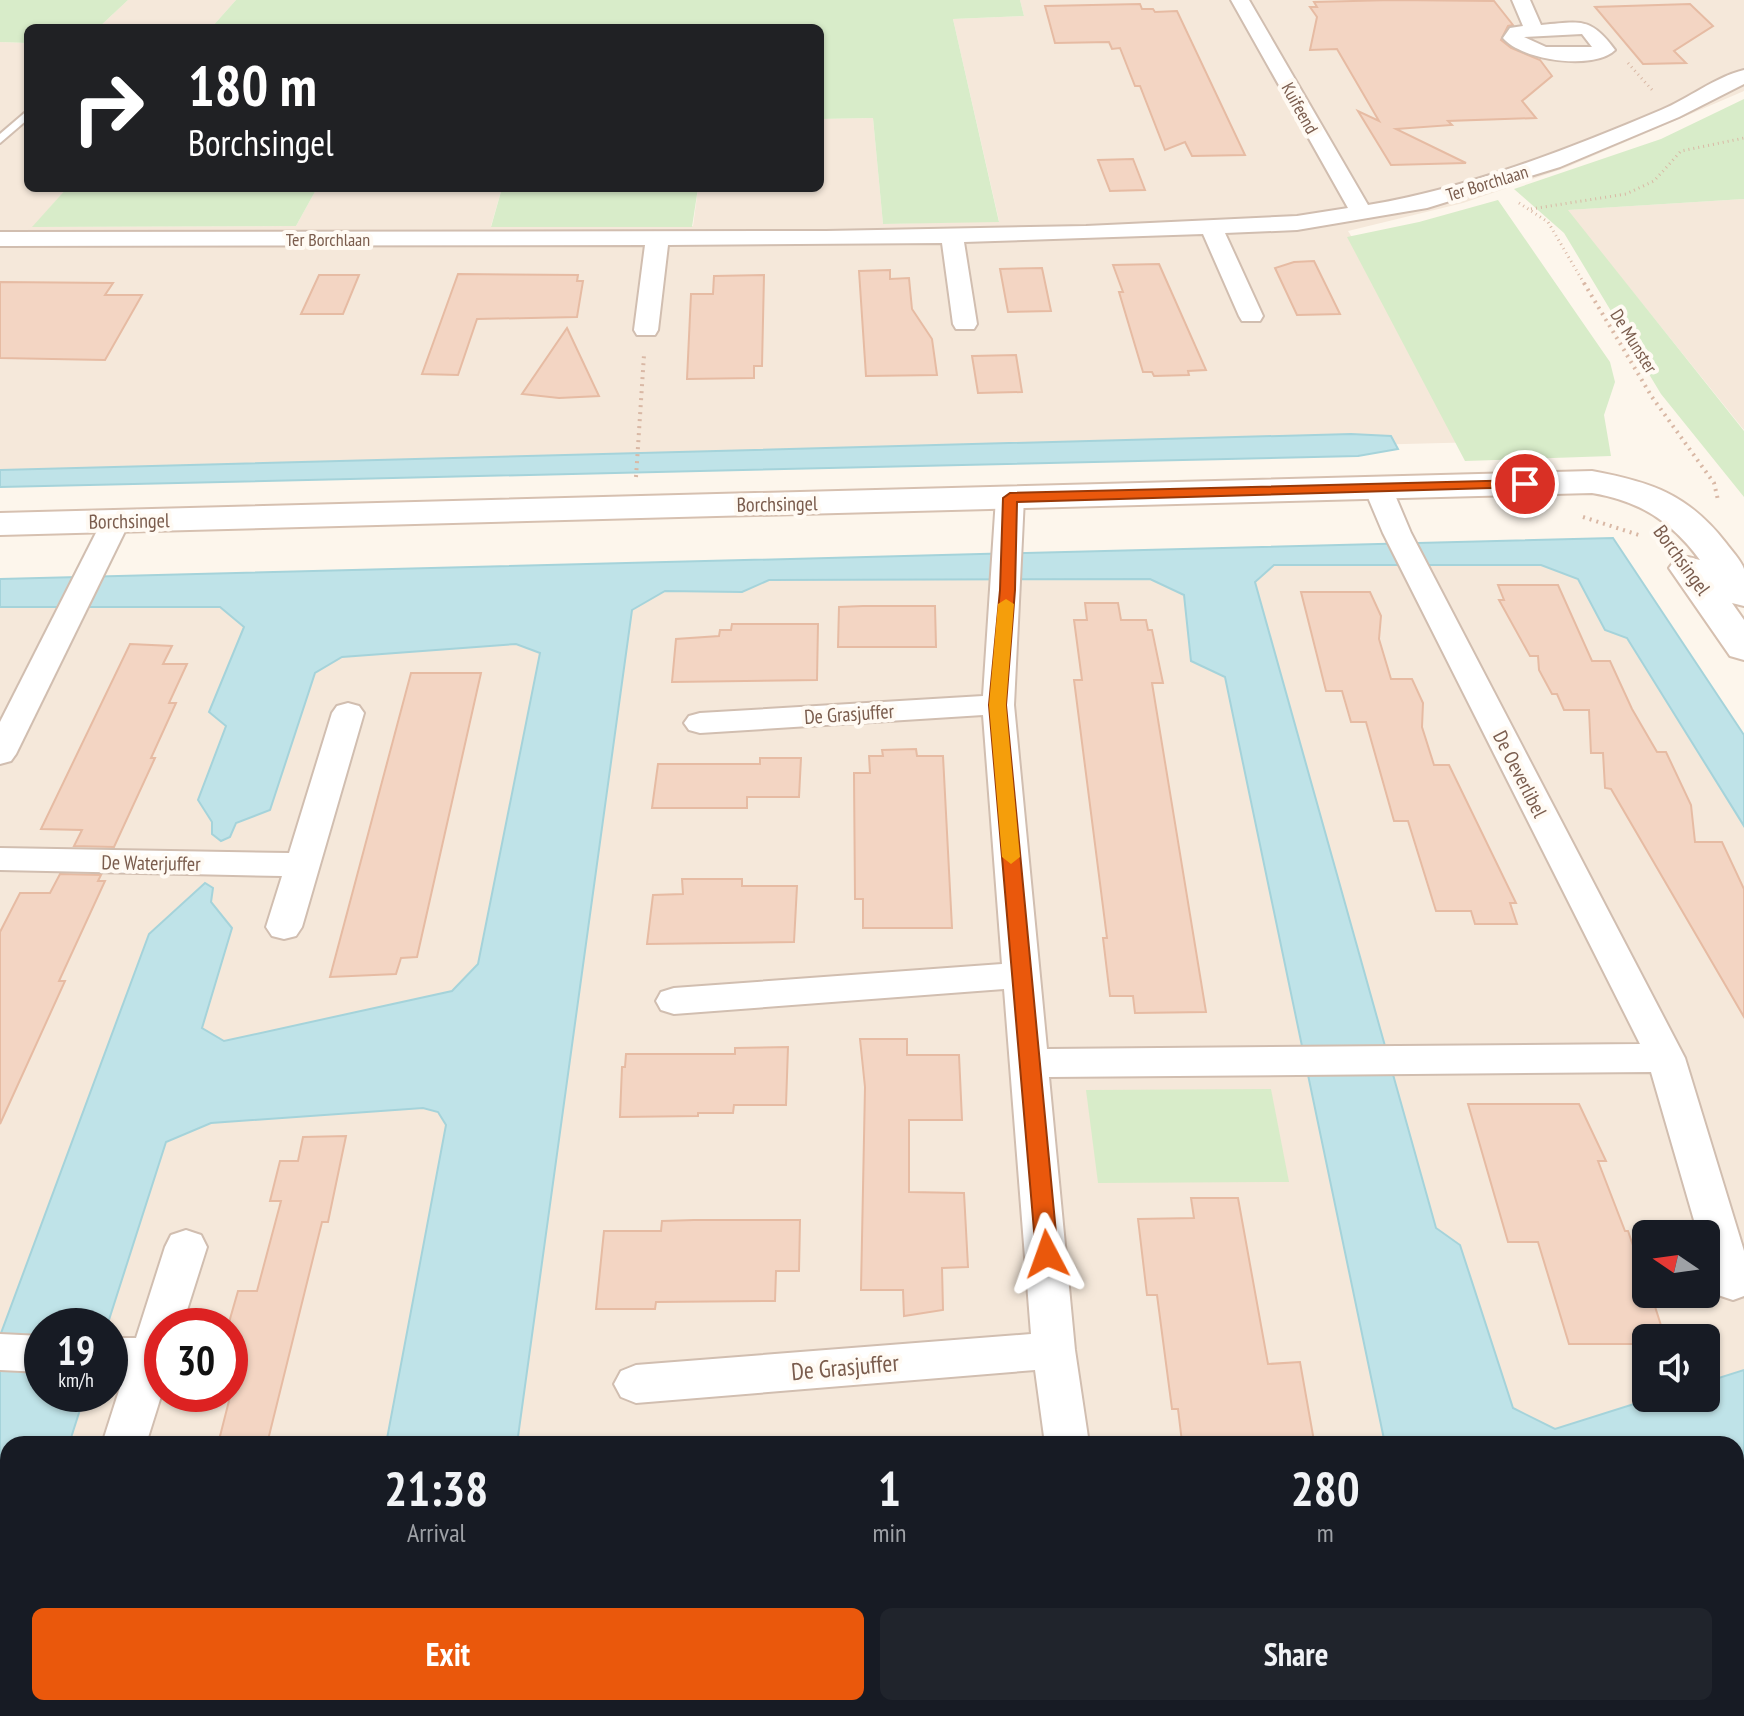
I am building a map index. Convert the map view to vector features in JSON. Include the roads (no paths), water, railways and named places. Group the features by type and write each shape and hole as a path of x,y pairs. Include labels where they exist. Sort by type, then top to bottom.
{"main road":[{"name":"Borchsingel","path":"0,524 1592,482 1651,495 1675,508 1702,536 1744,595"},
{"name":"Borchsingel","path":"1554,484 1604,494 1630,504 1649,516 1667,536 1744,648"}],"street":[{"name":"Kuifeend","path":"1240,0 1362,214"},
{"path":"1521,0 1534,30 1517,32 1513,38 1524,48 1535,52 1575,54 1605,50"},
{"name":"Ter Borchlaan","path":"0,239 952,236 1212,229 1297,223 1419,203 1552,162 1672,113 1744,76"},
{"path":"1212,229 1251,316"},
{"path":"952,236 965,324"},
{"path":"646,330 657,238"},
{"name":"De Oeverlibel","path":"1378,488 1397,533 1666,1058 1733,1283"},
{"path":"1010,498 998,705 1054,1350 1066,1436"},
{"path":"0,754 116,521"},
{"name":"De Grasjuffer","path":"700,723 998,705"},
{"path":"284,927 348,713"},
{"name":"De Waterjuffer","path":"0,859 302,865"},
{"path":"674,1001 1021,975"},
{"path":"1031,1063 1666,1058"},
{"path":"125,1436 130,1357 186,1247"},
{"name":"De Grasjuffer","path":"636,1384 1054,1350"},
{"path":"0,1352 24,1353"}],"lane":[{"path":"0,140 24,117"}],"water":[{"path":"1351,434 1391,436 1398,449 1358,456 0,487 0,470"},
{"path":"1613,538 1744,735 1744,826 1627,638 1605,630 1578,579 1541,565 1274,565 1255,582 1436,1228 1460,1245 1513,1408 1555,1429 1632,1405 1632,1412 1720,1412 1720,1378 1744,1370 1744,1436 1383,1436 1225,677 1191,661 1184,595 1150,579 769,580 742,592 665,591 632,610 518,1436 388,1436 446,1125 438,1112 423,1108 211,1123 166,1142 113,1308 24,1308 24,1412 79,1412 72,1436 0,1436 0,1336 149,934 205,883 213,888 211,902 232,928 202,1028 224,1041 452,991 478,964 540,653 516,644 342,657 315,673 270,810 236,823 230,837 221,841 212,834 212,822 198,800 226,726 209,712 244,627 220,607 0,607 0,579"}]}
